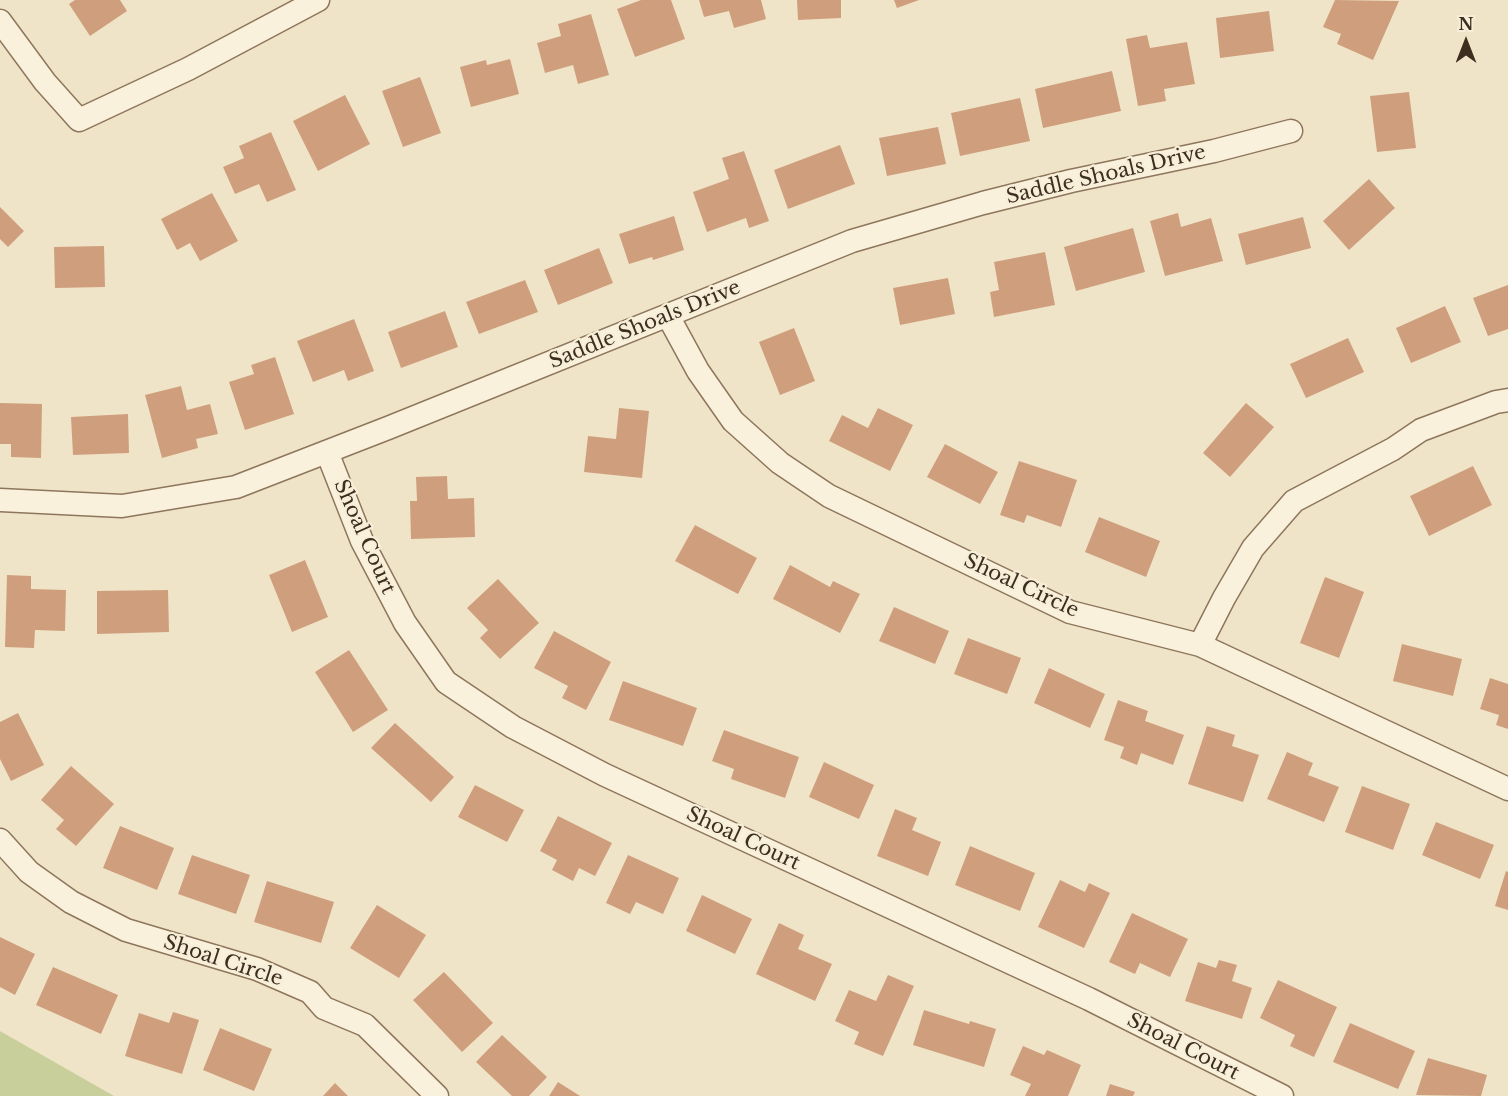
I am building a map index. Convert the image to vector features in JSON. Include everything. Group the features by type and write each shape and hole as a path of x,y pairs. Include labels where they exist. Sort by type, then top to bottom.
{"street":[{"path":"0,21 45,82 79,120 188,69 318,0"},
{"name":"Saddle Shoals Drive","path":"0,500 122,506 236,487 852,241 961,208 1071,181 1214,151 1292,131"},
{"name":"Shoal Circle","path":"668,316 698,371 733,421 780,463 830,496 1070,612 1200,645 1508,789"},
{"path":"1200,645 1253,548 1294,501 1393,449 1421,430 1496,402 1508,400"},
{"name":"Shoal Court","path":"327,452 362,541 405,623 446,682 504,721 605,775 1089,999 1282,1096"},
{"name":"Shoal Circle","path":"0,840 29,872 71,902 126,930 257,969 310,992 324,1008 365,1025 437,1096"}],"green space":[{"path":"0,1031 114,1096 0,1096"}],"building":[{"path":"75,0 120,0 127,11 90,36 69,4"},
{"path":"641,0 671,0 685,39 635,57 617,9"},
{"path":"699,0 761,0 766,19 734,28 729,11 704,17"},
{"path":"797,0 841,0 841,18 798,20"},
{"path":"894,0 919,0 897,8"},
{"path":"1335,0 1399,1 1373,60 1337,44 1341,34 1323,27"},
{"path":"1269,11 1274,51 1220,58 1216,18"},
{"path":"591,14 609,75 578,84 573,65 545,73 537,43 561,36 558,24"},
{"path":"1147,35 1150,48 1187,42 1195,84 1164,89 1166,101 1138,106 1126,39"},
{"path":"510,59 519,94 471,107 460,67 486,60 487,65"},
{"path":"1112,71 1121,111 1043,128 1035,89"},
{"path":"420,77 441,133 403,147 382,91"},
{"path":"1409,92 1416,148 1377,152 1370,96"},
{"path":"345,95 370,144 318,171 293,121"},
{"path":"1020,98 1030,141 960,156 951,113"},
{"path":"938,127 946,164 887,176 879,138"},
{"path":"271,132 296,190 267,202 259,184 235,194 223,167 244,158 239,146"},
{"path":"840,145 855,184 788,209 774,170"},
{"path":"744,151 769,221 749,228 746,218 707,232 693,192 729,179 722,158"},
{"path":"1369,179 1395,208 1349,250 1323,221"},
{"path":"212,193 238,241 200,261 190,243 177,250 161,219"},
{"path":"0,207 24,231 8,247 0,239"},
{"path":"1178,213 1181,227 1211,218 1223,261 1165,276 1150,221"},
{"path":"674,216 684,250 653,260 652,257 629,264 619,234"},
{"path":"1303,217 1311,248 1246,265 1238,234"},
{"path":"1133,228 1145,272 1076,291 1064,247"},
{"path":"104,246 105,287 55,288 54,247"},
{"path":"599,248 613,283 558,305 544,270"},
{"path":"1045,252 1055,305 994,317 990,292 999,290 994,262"},
{"path":"948,278 955,314 900,325 893,288"},
{"path":"525,280 538,312 479,334 466,302"},
{"path":"1508,285 1508,329 1488,336 1473,298"},
{"path":"1445,306 1461,342 1411,363 1396,328"},
{"path":"445,311 458,347 401,368 388,332"},
{"path":"354,319 374,371 348,381 344,370 313,382 297,341"},
{"path":"794,328 815,381 780,395 759,342"},
{"path":"1348,338 1364,372 1306,398 1290,364"},
{"path":"275,357 294,414 245,430 229,382 254,374 251,365"},
{"path":"181,386 187,410 210,404 218,434 196,439 198,448 162,458 145,395"},
{"path":"0,403 42,404 41,458 11,457 11,444 0,444"},
{"path":"1246,403 1274,427 1230,477 1203,453"},
{"path":"619,408 649,411 642,478 584,472 588,436 616,439"},
{"path":"878,408 913,425 890,471 829,441 842,415 868,428"},
{"path":"128,414 129,453 73,455 71,417"},
{"path":"945,444 998,472 980,504 927,477"},
{"path":"1019,461 1077,480 1061,527 1027,515 1024,523 1000,515"},
{"path":"1473,466 1492,505 1429,536 1410,496"},
{"path":"447,476 448,499 474,498 475,537 411,539 410,501 417,501 416,477"},
{"path":"1099,517 1160,541 1146,577 1085,552"},
{"path":"695,525 757,558 738,594 675,561"},
{"path":"305,560 328,617 292,632 269,575"},
{"path":"790,565 830,587 833,581 860,594 840,633 773,599"},
{"path":"7,575 31,576 31,589 66,590 65,631 35,630 34,648 5,647"},
{"path":"1325,577 1364,592 1339,658 1300,643"},
{"path":"498,579 539,623 500,659 480,638 488,630 467,608"},
{"path":"168,590 169,632 97,634 97,591"},
{"path":"894,607 949,631 935,664 879,641"},
{"path":"554,631 611,662 586,710 562,698 568,686 534,668"},
{"path":"968,638 1021,658 1007,694 954,674"},
{"path":"1402,644 1462,659 1453,696 1393,681"},
{"path":"349,650 388,710 353,732 315,672"},
{"path":"1049,668 1105,694 1090,728 1034,703"},
{"path":"1490,678 1508,684 1508,729 1496,725 1499,715 1480,709"},
{"path":"623,681 697,708 683,746 609,720"},
{"path":"1118,700 1148,711 1145,721 1184,735 1173,765 1141,753 1137,765 1120,758 1124,747 1104,740"},
{"path":"18,713 44,765 11,781 0,759 0,722"},
{"path":"395,723 454,777 431,802 371,748"},
{"path":"1207,726 1235,735 1232,746 1259,755 1243,802 1188,784"},
{"path":"724,730 799,757 785,798 731,779 734,769 712,761"},
{"path":"1287,752 1313,763 1308,775 1339,787 1324,822 1267,799"},
{"path":"824,762 874,785 859,819 809,797"},
{"path":"71,766 114,804 76,846 56,829 64,820 41,800"},
{"path":"475,785 524,810 507,842 458,817"},
{"path":"1362,786 1410,804 1393,850 1345,832"},
{"path":"895,809 917,818 912,830 941,842 928,876 877,856"},
{"path":"558,816 612,843 595,876 579,868 573,881 552,870 557,860 540,851"},
{"path":"1436,822 1494,845 1480,879 1422,855"},
{"path":"120,826 174,848 157,890 103,868"},
{"path":"970,846 1035,873 1020,911 955,885"},
{"path":"192,855 250,875 236,914 178,894"},
{"path":"628,855 679,878 663,914 636,902 630,914 606,903"},
{"path":"1506,871 1508,872 1508,910 1495,906"},
{"path":"1060,880 1085,892 1089,883 1110,893 1084,948 1038,927"},
{"path":"267,881 334,902 321,943 254,922"},
{"path":"702,895 752,919 735,954 686,931"},
{"path":"377,905 426,935 399,978 350,948"},
{"path":"1132,913 1188,939 1170,977 1140,963 1135,974 1109,962"},
{"path":"779,923 804,935 798,949 832,964 815,1001 756,974"},
{"path":"0,937 35,954 15,995 0,987"},
{"path":"1219,960 1237,965 1232,981 1252,988 1242,1019 1185,1001 1198,962 1216,968"},
{"path":"53,967 118,995 101,1034 36,1005"},
{"path":"444,972 493,1023 462,1052 413,1000"},
{"path":"888,975 914,986 883,1056 854,1044 859,1032 835,1021 849,990 876,1001"},
{"path":"1278,980 1337,1007 1314,1057 1290,1046 1295,1035 1260,1018"},
{"path":"924,1010 969,1024 970,1021 996,1029 984,1067 913,1045"},
{"path":"173,1012 199,1020 182,1074 125,1056 139,1013 169,1023"},
{"path":"1350,1023 1415,1051 1398,1089 1333,1062"},
{"path":"220,1028 272,1049 254,1091 203,1070"},
{"path":"502,1035 547,1077 529,1096 512,1096 476,1062"},
{"path":"1023,1046 1044,1055 1047,1050 1081,1065 1068,1096 1025,1096 1031,1084 1010,1075"},
{"path":"1428,1058 1487,1075 1481,1096 1416,1095"},
{"path":"558,1082 580,1096 549,1096"},
{"path":"335,1083 348,1096 323,1096"},
{"path":"1110,1084 1135,1092 1133,1096 1106,1096"}]}
